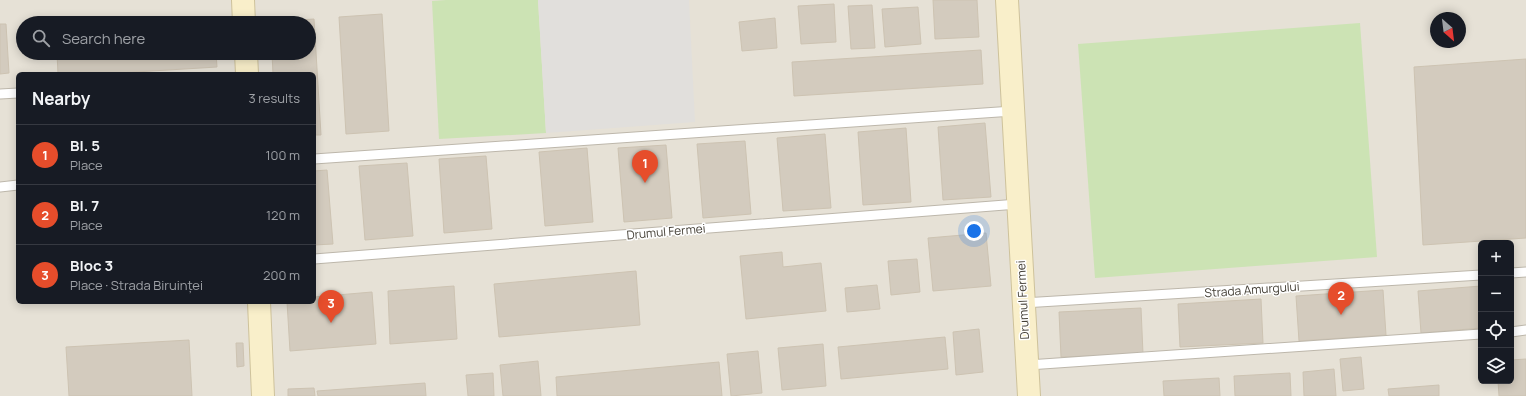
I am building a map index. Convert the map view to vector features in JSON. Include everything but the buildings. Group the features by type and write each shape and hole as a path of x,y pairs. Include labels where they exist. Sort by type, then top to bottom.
{"street":[{"path":"243,0 244,16"},
{"name":"Drumul Fermei","path":"1006,0 1027,365 1026,395"},
{"path":"246,60 247,72"},
{"path":"258,304 263,396"}],"lane":[{"path":"0,94 16,93"},
{"path":"316,159 1013,111"},
{"path":"0,187 16,185"},
{"name":"Drumul Fermei","path":"316,259 1018,204"},
{"path":"1514,273 1526,272"},
{"name":"Strada Amurgului","path":"1023,303 1478,275"},
{"path":"1514,332 1526,330"},
{"path":"1027,365 1478,334"}],"shaded area":[{"path":"0,0 1526,0 1526,396 0,396"},
{"path":"538,0 689,0 695,122 546,133"}],"green space":[{"path":"538,0 546,133 439,139 432,1"},
{"path":"1360,23 1377,257 1095,278 1078,44"}],"place":[{"name":"Bl. 5","path":"645,183"},
{"name":"Bl. 7","path":"1341,315"},
{"name":"Bloc 3","path":"331,323"}]}
